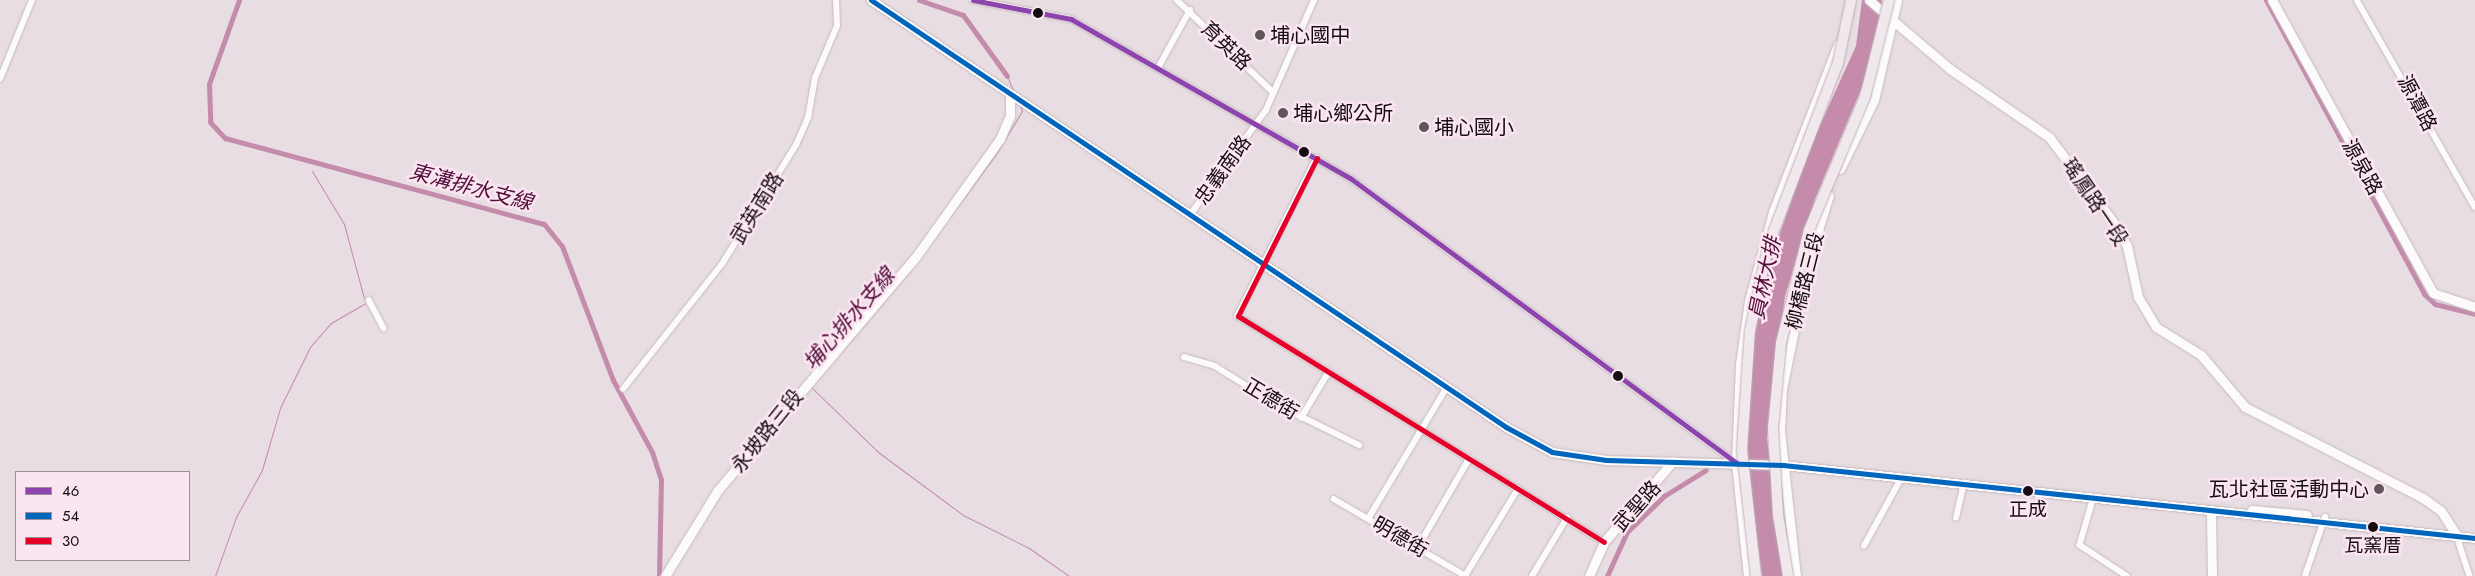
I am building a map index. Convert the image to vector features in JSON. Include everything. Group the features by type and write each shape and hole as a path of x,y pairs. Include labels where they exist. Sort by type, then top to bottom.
{"highway":[{"path":"1756,576 1742,450 1750,331 1768,246 1838,63 1851,0"},
{"path":"1788,576 1778,515 1773,428 1781,342 1809,230 1865,97 1889,0"}],"main road":[{"path":"871,0 1010,96 1447,387 1552,452 1606,460 1783,465 2455,533 2475,538"},
{"path":"1748,576 1740,464 1740,364 1749,301 1773,212 1831,67 1846,0"},
{"name":"瑤鳳路一段","path":"1869,0 1884,10 1950,69 2049,137 2117,227 2127,246 2138,297 2156,327 2201,355 2245,407 2423,498 2440,511 2455,533"},
{"name":"柳橋路三段","path":"1796,576 1783,465 1782,389 1807,265 1829,195 1874,100 1895,20 1897,0"},
{"name":"源泉路","path":"2272,0 2433,293 2475,306"},
{"name":"永坡路三段","path":"664,576 718,490 915,258 1000,140 1010,116 1010,96"},
{"name":"武聖路","path":"1589,576 1604,542 1673,461"},
{"path":"2076,494 2094,498 2211,512 2324,520"},
{"path":"2211,512 2212,576"},
{"path":"2455,533 2475,532"}],"street":[{"path":"0,78 32,0"},
{"name":"武英南路","path":"623,389 722,264 796,145 808,118 816,78 837,26 836,0"},
{"path":"973,0 1069,18 1317,158 1391,204 1740,464"},
{"name":"育英路","path":"1178,0 1274,93"},
{"name":"忠義南路","path":"1190,215 1256,125 1274,93 1314,0"},
{"name":"源潭路","path":"2357,0 2475,207"},
{"path":"1158,68 1190,10"},
{"path":"1317,158 1238,316 1604,542"},
{"path":"369,300 384,328"},
{"name":"正德街","path":"1184,357 1215,366 1301,418 1358,445"},
{"path":"1301,418 1328,373"},
{"path":"1368,518 1447,387"},
{"path":"1418,547 1469,459"},
{"path":"1864,546 1902,477"},
{"path":"1956,518 1964,483"},
{"path":"1466,576 1518,489"},
{"path":"2094,498 2080,545 2128,576"},
{"name":"明德街","path":"1334,499 1466,576"},
{"path":"1532,576 1566,518"},
{"path":"2305,576 2324,520"},
{"path":"2455,533 2470,576"}],"shaded area":[{"path":"1862,0 1882,0 1875,56 1815,199 1785,296 1767,438 1783,576 1762,576 1747,461 1749,361 1766,273 1811,145 1856,46"}],"waterway":[{"name":"東溝排水支線","path":"239,0 209,84 210,122 225,138 544,224 562,246 613,380 652,452 661,480 659,576"},
{"path":"919,0 963,15 1007,76"},
{"path":"2266,0 2424,294 2435,304 2475,314"},
{"name":"埔心排水支線","path":"1007,76 1013,90"},
{"name":"埔心排水支線","path":"949,218 996,154 1022,111 1020,105"},
{"path":"312,171 344,224 364,298"},
{"name":"埔心排水支線","path":"841,352 910,271"},
{"path":"215,576 236,517 262,470 280,408 310,347 331,323 365,303"},
{"name":"埔心排水支線","path":"811,387 878,452 963,515 1029,548 1069,576"},
{"path":"1607,576 1627,532 1664,496 1706,470"}],"transit line":[{"name":"54","path":"871,0 1506,427 1552,452 1606,460 1783,465 2475,538"},
{"name":"46","path":"973,0 1071,19 1350,178 1736,463"},
{"name":"30","path":"1317,158 1238,316 1604,542"}],"place":[{"name":"埔心國中","path":"1260,35"},
{"name":"埔心鄉公所","path":"1283,113"},
{"name":"埔心國小","path":"1424,127"},
{"name":"瓦北社區活動中心","path":"2379,489"},
{"name":"正成","path":"2028,491"},
{"name":"瓦窯厝","path":"2373,527"}],"water label":[{"name":"員林大排","path":"1765,278"}]}
